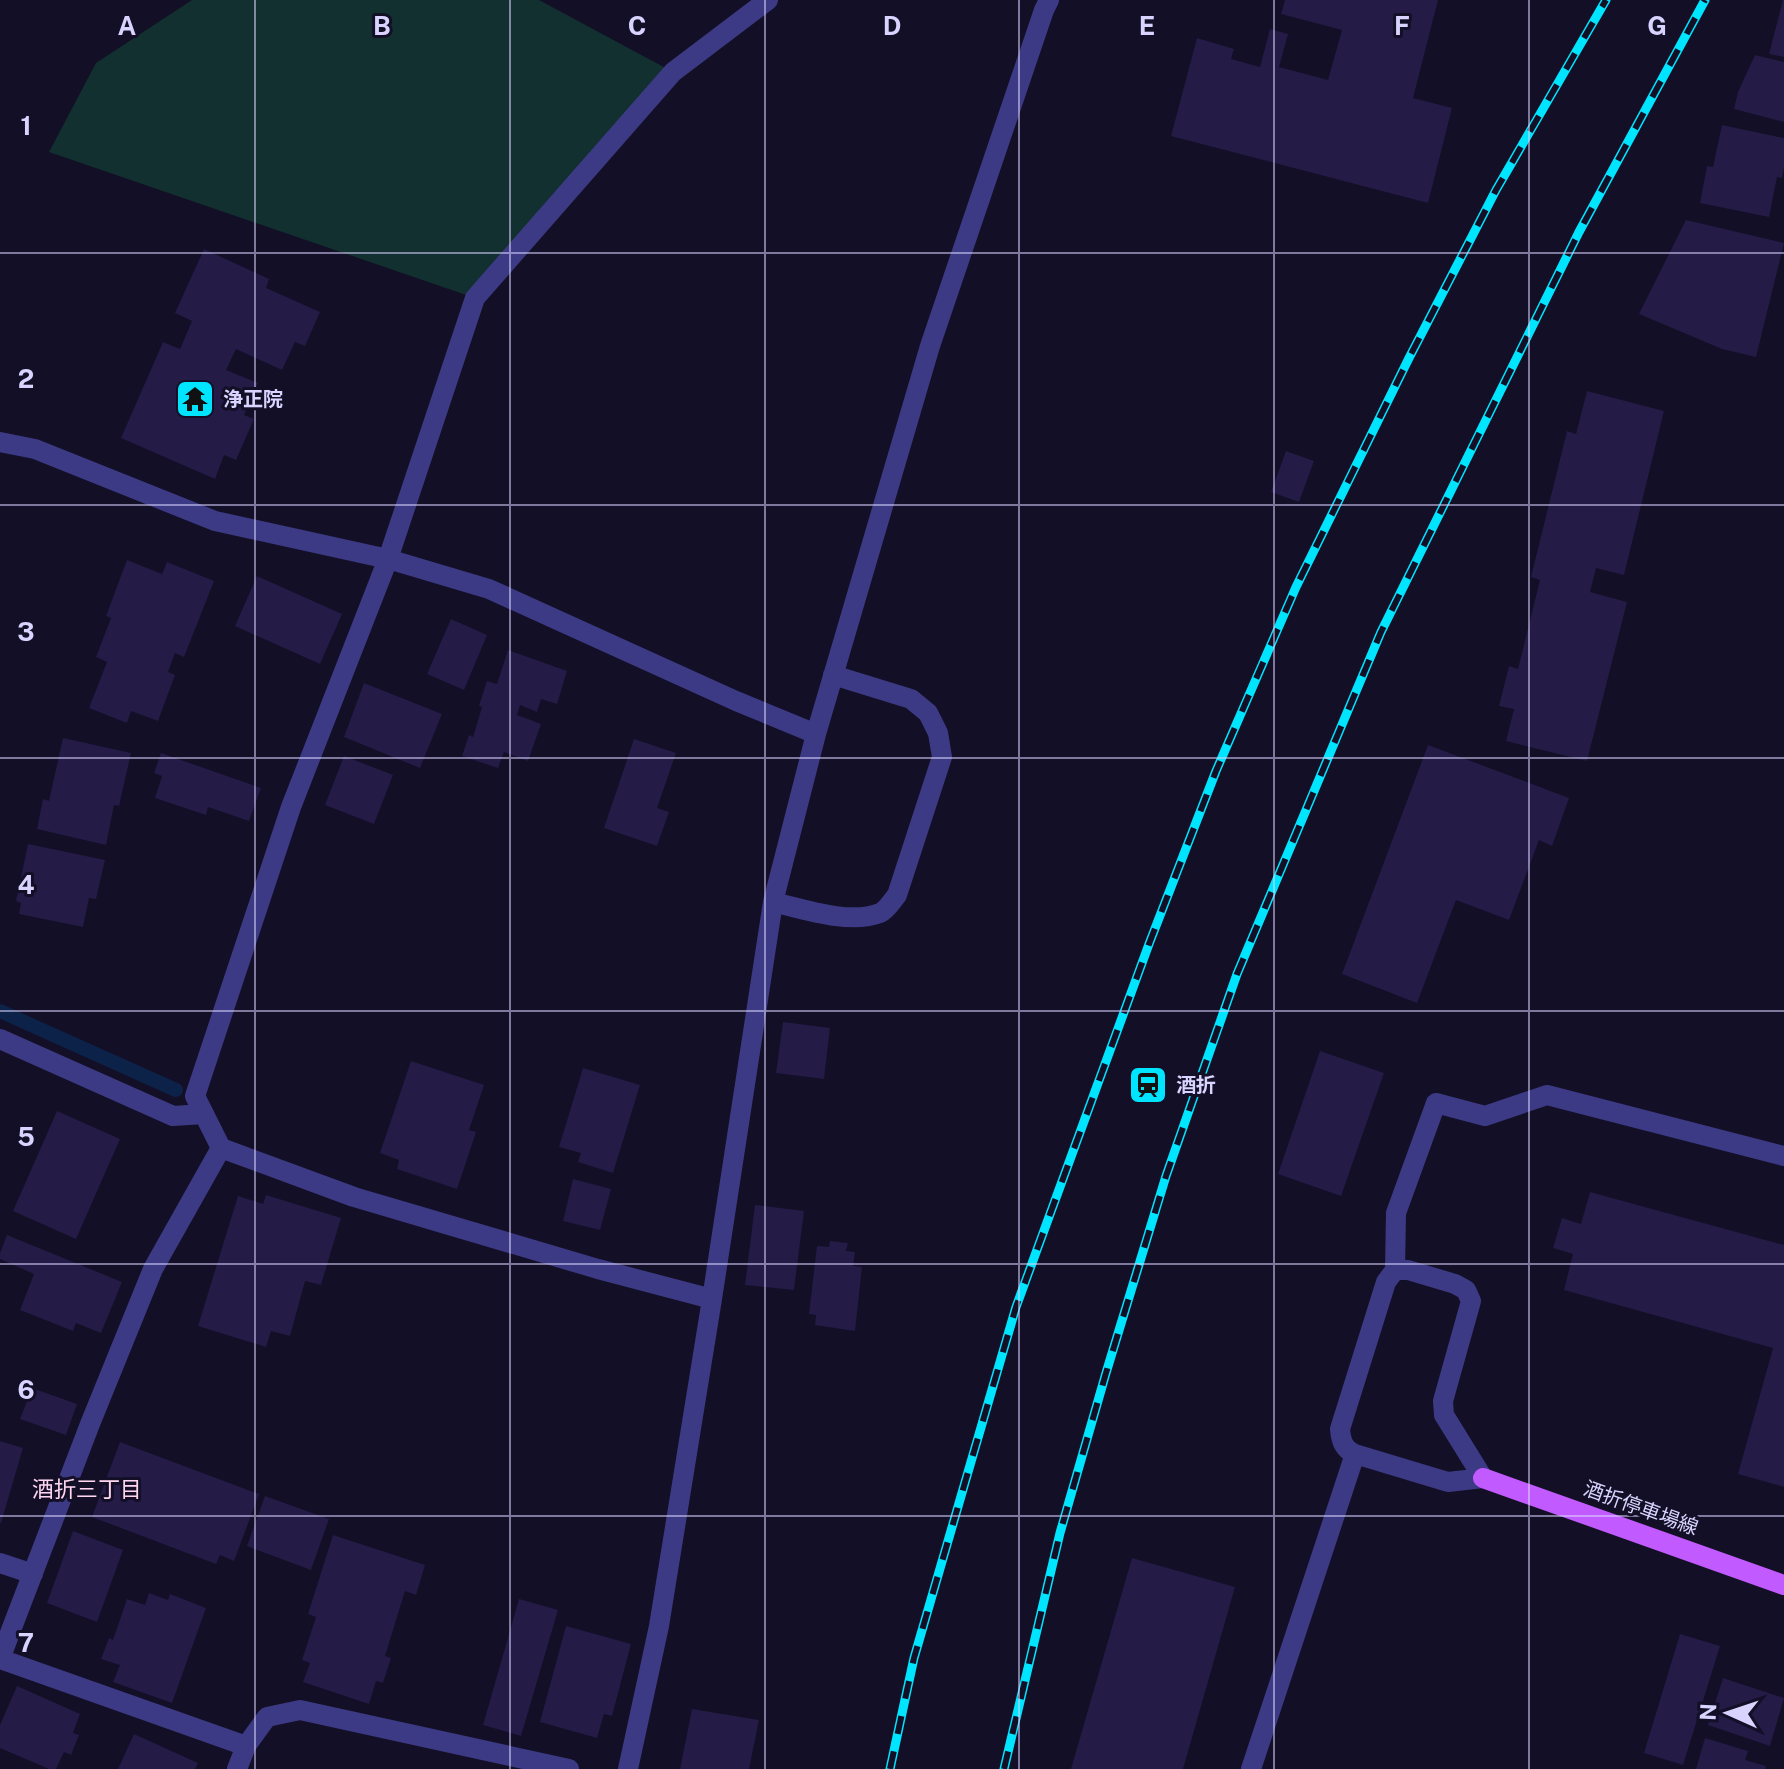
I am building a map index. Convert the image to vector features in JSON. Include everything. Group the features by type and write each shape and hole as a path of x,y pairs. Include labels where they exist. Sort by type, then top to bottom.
{"main road":[{"name":"酒折停車場線","path":"1483,1478 1784,1585"}],"street":[{"path":"712,1299 354,1197 221,1148 195,1096 291,807 388,559 475,298 673,72 768,0"},
{"path":"628,1769 659,1626 773,902 816,734 930,346 1039,3"},
{"path":"0,442 35,449 215,521 388,559 489,589 816,734"},
{"path":"773,902 839,916 860,917 883,912 897,895 942,757 938,733 928,713 911,699 833,675"},
{"path":"0,1039 173,1116 204,1114"},
{"path":"1395,1270 1408,1270 1455,1284 1466,1290 1471,1301 1443,1401 1444,1415 1483,1478 1448,1482 1355,1454 1341,1442 1340,1429 1386,1282 1395,1270 1396,1213 1436,1103 1485,1116 1547,1095 1784,1156"},
{"path":"221,1148 153,1269 0,1660 246,1746"},
{"path":"1251,1769 1355,1454"},
{"path":"0,1563 33,1574"},
{"path":"237,1769 246,1746 267,1717 300,1710 569,1769"}],"green space":[{"path":"192,0 539,0 673,72 475,298 49,152 96,63"}],"building":[{"path":"1285,0 1438,0 1413,98 1452,108 1428,203 1171,136 1197,38 1234,49 1231,59 1260,67 1270,29 1288,34 1279,67 1328,80 1342,30 1281,14"},
{"path":"1784,0 1784,57 1769,54"},
{"path":"1755,55 1784,62 1784,122 1734,109 1738,92"},
{"path":"1722,125 1784,138 1784,168 1782,178 1777,177 1769,217 1700,203 1707,166 1713,167"},
{"path":"1686,220 1784,243 1756,357 1722,349 1639,314"},
{"path":"204,249 269,279 266,288 320,312 305,346 295,342 282,370 236,349 226,370 258,383 244,415 254,419 236,460 224,455 215,479 121,438 163,342 180,349 192,321 175,313"},
{"path":"1587,391 1664,411 1624,575 1596,568 1590,592 1627,602 1587,761 1506,741 1514,709 1499,706 1509,666 1518,669 1540,580 1531,577 1567,431 1576,434"},
{"path":"1286,451 1314,461 1299,502 1271,492"},
{"path":"127,560 162,574 167,562 214,581 184,657 175,653 168,672 175,675 158,721 131,711 127,723 89,708 107,662 96,657 111,618 106,616"},
{"path":"257,576 342,614 320,664 235,626"},
{"path":"451,619 487,635 464,690 427,674"},
{"path":"508,650 567,671 557,704 541,699 537,712 520,705 517,715 541,724 528,761 504,752 498,768 462,756 469,735 473,737 487,681 497,684"},
{"path":"364,683 442,714 420,768 344,737"},
{"path":"63,738 131,753 119,806 114,805 106,845 37,829 43,799 49,801"},
{"path":"634,739 676,753 657,808 669,812 657,846 604,828"},
{"path":"1428,745 1569,798 1552,846 1539,840 1509,920 1456,900 1417,1003 1342,974"},
{"path":"161,753 261,788 249,821 208,807 206,815 155,798 162,776 154,773"},
{"path":"344,756 393,775 374,824 325,805"},
{"path":"28,844 105,860 96,899 89,898 83,927 19,914 21,903 16,901"},
{"path":"783,1022 830,1028 824,1079 776,1073"},
{"path":"1320,1051 1384,1073 1341,1196 1278,1174"},
{"path":"411,1061 484,1085 469,1130 476,1132 457,1189 397,1169 399,1160 380,1153"},
{"path":"583,1068 640,1085 613,1173 578,1162 581,1153 559,1147"},
{"path":"57,1111 120,1139 76,1239 13,1211"},
{"path":"573,1179 611,1189 600,1230 563,1221"},
{"path":"1590,1192 1784,1245 1784,1487 1738,1474 1773,1348 1564,1290 1573,1254 1553,1248 1562,1218 1581,1224"},
{"path":"266,1195 341,1218 321,1285 305,1281 290,1336 271,1331 266,1347 198,1326 238,1196 263,1204"},
{"path":"755,1205 804,1211 794,1290 745,1285"},
{"path":"7,1235 122,1282 101,1333 76,1323 73,1331 20,1310 34,1274 0,1259"},
{"path":"830,1241 848,1243 846,1251 855,1252 853,1266 862,1267 855,1331 815,1325 816,1315 809,1314 817,1246 829,1247"},
{"path":"32,1388 77,1404 66,1435 20,1419"},
{"path":"0,1441 23,1448 1,1523 0,1523"},
{"path":"120,1442 259,1494 234,1561 220,1555 216,1564 92,1517"},
{"path":"265,1496 329,1519 311,1570 247,1546"},
{"path":"73,1531 123,1550 97,1622 47,1603"},
{"path":"333,1535 425,1565 416,1595 405,1591 385,1656 391,1658 383,1683 376,1681 369,1704 303,1682 310,1663 302,1660 316,1617 308,1614"},
{"path":"1132,1558 1235,1587 1183,1769 1071,1769"},
{"path":"149,1593 168,1600 170,1594 206,1608 172,1703 113,1682 120,1665 101,1659 109,1638 113,1640 127,1599 145,1605"},
{"path":"519,1599 558,1610 521,1736 483,1725"},
{"path":"566,1626 631,1644 612,1716 604,1714 597,1738 540,1722"},
{"path":"1680,1634 1720,1646 1683,1765 1644,1753"},
{"path":"1723,1678 1784,1698 1770,1746 1708,1725"},
{"path":"17,1686 80,1714 73,1733 79,1735 71,1755 64,1752 56,1769 49,1769 0,1748 0,1725"},
{"path":"692,1709 759,1720 749,1769 680,1769"},
{"path":"134,1734 198,1763 195,1769 118,1769"},
{"path":"1705,1738 1748,1751 1745,1760 1766,1766 1765,1769 1696,1769"}],"waterway":[{"path":"0,1011 176,1090"}],"railway":[{"path":"890,1769 914,1658 1016,1307 1216,771 1296,587 1409,358 1496,190 1606,0"},
{"path":"1004,1769 1060,1533 1106,1373 1166,1176 1237,974 1381,632 1579,232 1705,0"}],"place":[{"name":"浄正院","path":"195,399"},
{"name":"酒折","path":"1148,1085"}],"district":[{"name":"酒折三丁目","path":"87,1489"}]}
